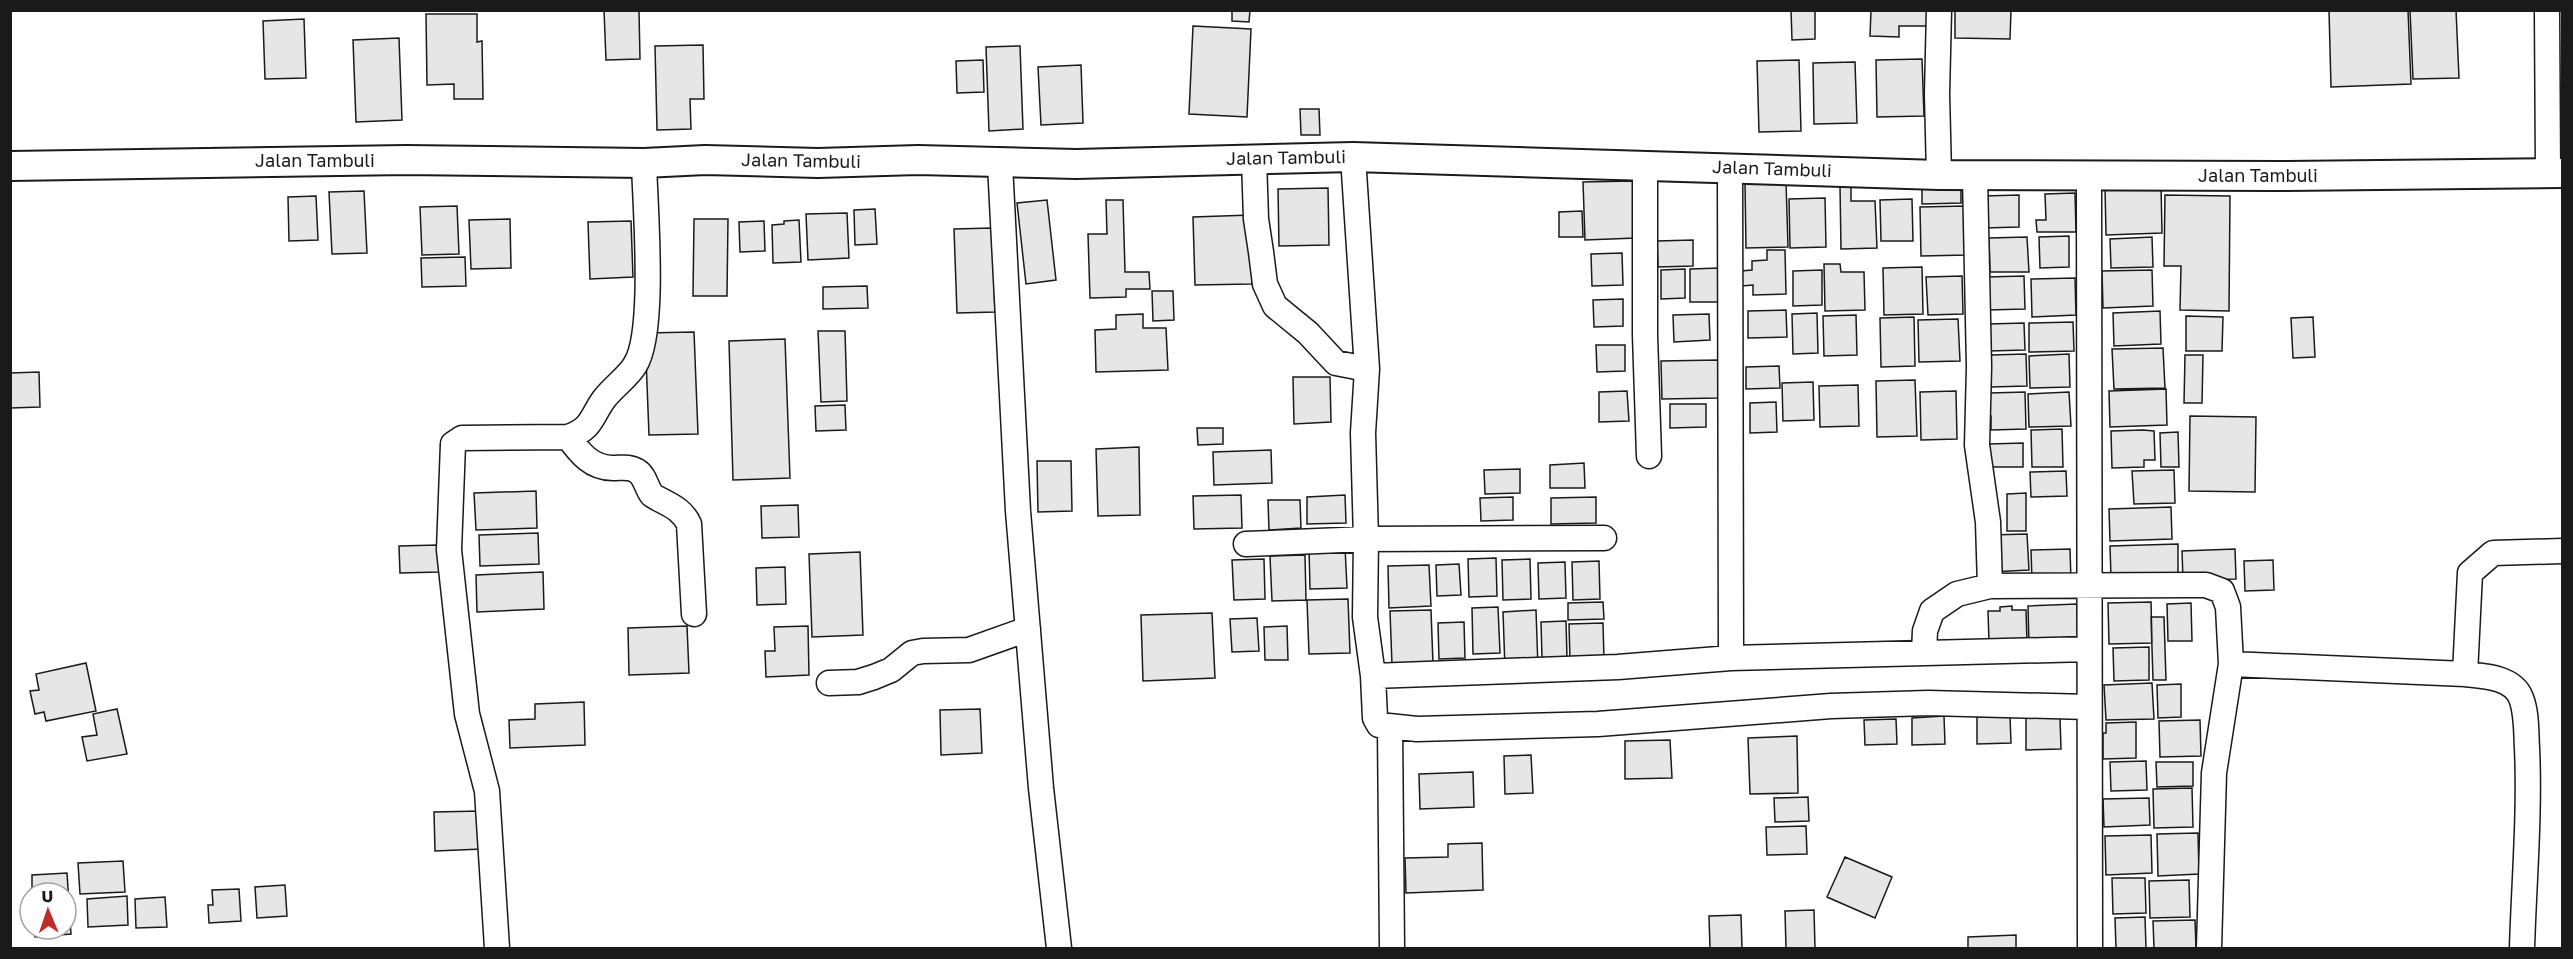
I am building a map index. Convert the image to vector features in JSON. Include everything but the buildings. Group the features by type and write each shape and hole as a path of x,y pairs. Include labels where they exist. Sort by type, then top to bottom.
{"street":[{"path":"1939,10 1936,94 1939,175"},
{"path":"2547,10 2555,173"},
{"path":"1353,157 1367,369 1363,433 1366,539 1365,617 1373,676 1375,718 1379,724 1417,729 1598,724 1831,706 1928,703 2089,707"},
{"name":"Jalan Tambuli","path":"10,166 406,160 644,163 705,159 818,163 918,160 1000,164 1076,164 1353,157 1975,176 2555,173"},
{"path":"1254,159 1256,219 1265,284 1275,306 1308,333 1336,363 1367,369"},
{"path":"497,948 487,791 467,714 449,550 453,444 462,438 568,437 582,432 592,422 615,385 635,365 641,350 648,285 644,163"},
{"path":"1000,164 1018,511 1041,788 1059,948"},
{"path":"1645,165 1645,334 1649,456"},
{"path":"1730,167 1731,658"},
{"path":"2089,175 2088,649 2092,867 2090,948"},
{"path":"1975,176 1979,367 1977,445 1988,522 1990,586"},
{"path":"568,437 579,453 594,463 612,468 627,467 636,470 643,476 652,495 664,500 685,515 689,524 694,614"},
{"path":"1246,544 1366,539 1604,538"},
{"path":"2465,674 2470,573 2493,553 2562,551"},
{"path":"1924,652 1928,620 1932,611 1957,594 1990,586 2206,585 2222,591 2228,607 2231,664 2214,773 2209,948"},
{"path":"829,683 858,682 874,677 891,670 912,653 969,650 1028,629"},
{"path":"1373,676 1618,668 1731,658 2088,649"},
{"path":"2231,664 2465,674 2489,676 2513,687 2521,697 2528,765 2522,948"},
{"path":"1390,727 1392,948"}]}
